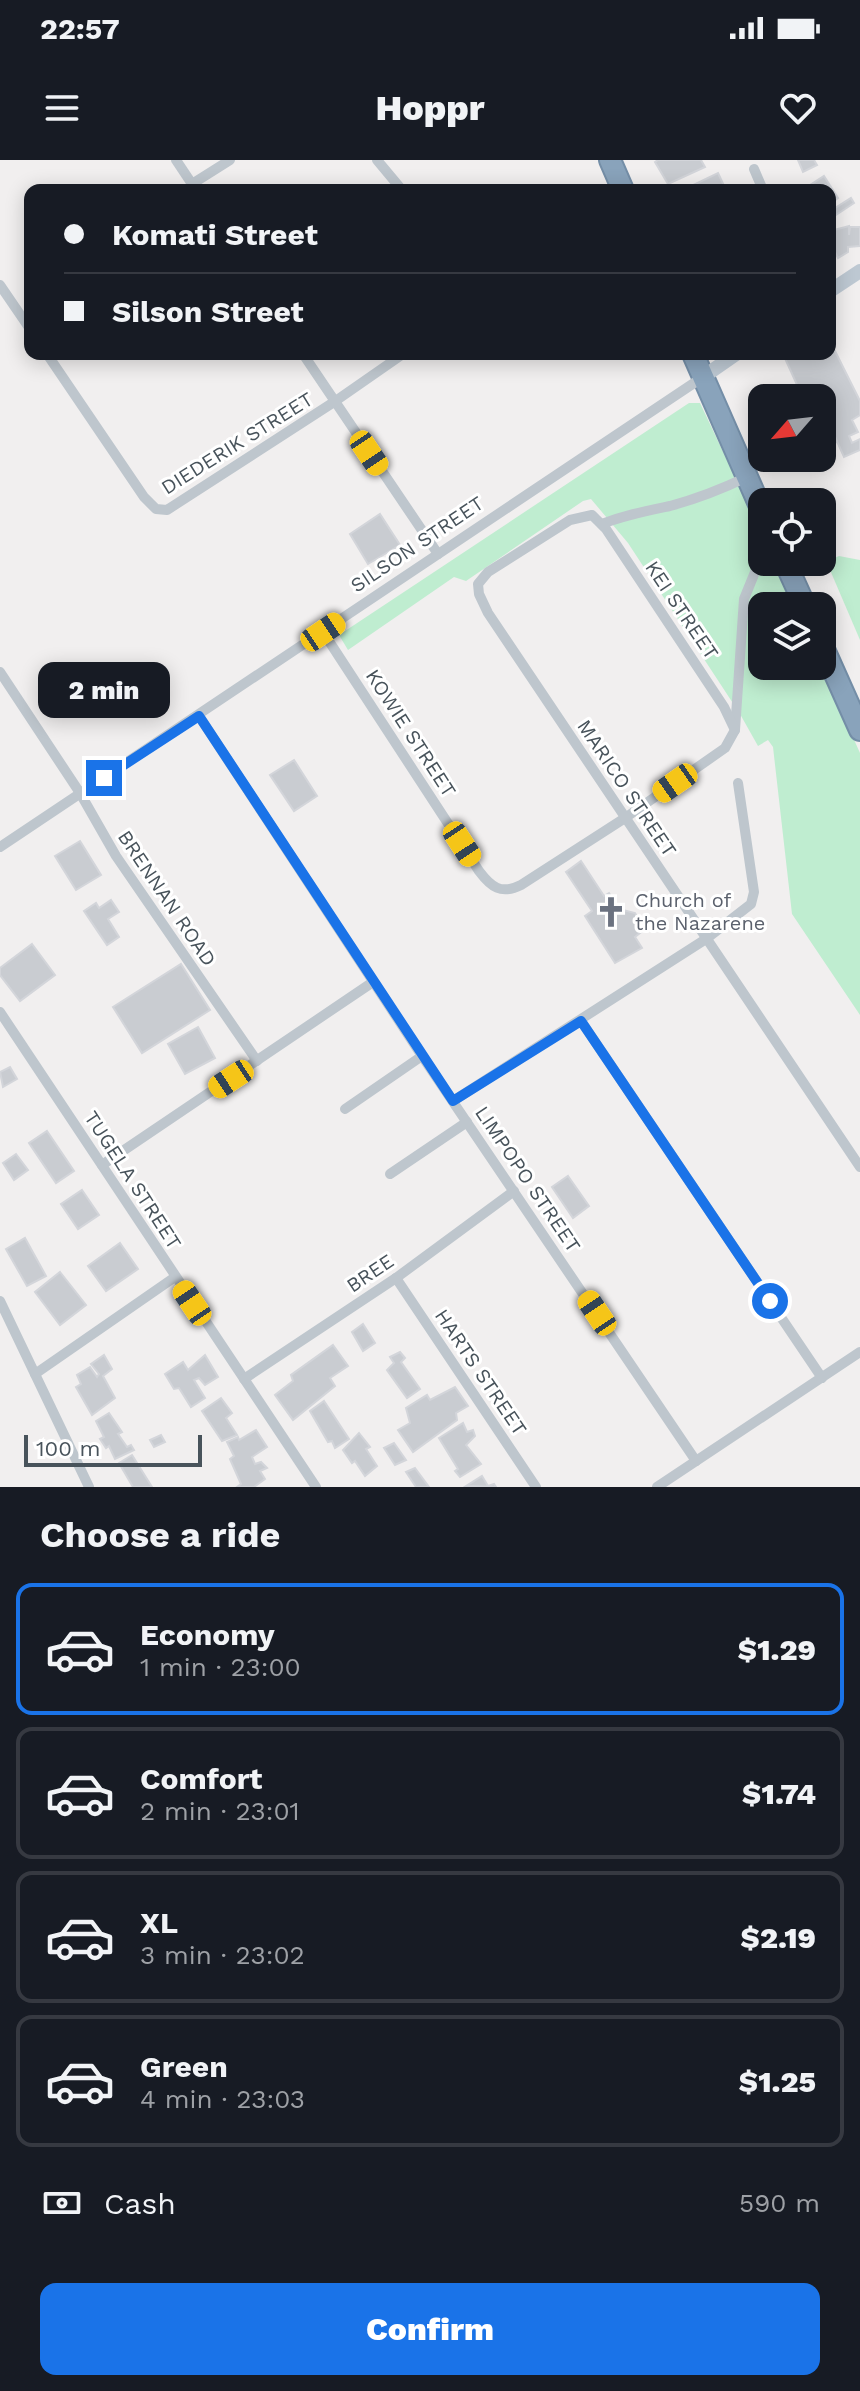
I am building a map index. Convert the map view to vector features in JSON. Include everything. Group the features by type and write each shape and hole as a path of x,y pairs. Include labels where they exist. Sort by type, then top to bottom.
{"highway":[{"path":"610,160 620,184"},
{"path":"696,360 752,488"},
{"path":"836,676 860,730"}],"street":[{"path":"176,160 192,184"},
{"path":"198,184 230,160"},
{"path":"377,160 397,184"},
{"path":"754,169 760,184"},
{"path":"836,287 860,271"},
{"path":"0,285 24,320"},
{"name":"DIEDERIK STREET","path":"51,360 136,486 156,509 167,510 177,506 334,402"},
{"path":"307,360 438,554"},
{"path":"334,402 394,360"},
{"name":"SILSON STREET","path":"0,847 727,360"},
{"path":"602,524 634,512 687,500 747,477"},
{"name":"KEI STREET","path":"478,584 488,572 570,520 592,515 602,524 724,707 735,730"},
{"path":"625,818 725,748 735,730 744,599 753,576"},
{"name":"MARICO STREET","path":"478,584 488,613 860,1167"},
{"name":"KOWIE STREET","path":"323,632 490,885 507,891 521,885 625,818"},
{"name":"BRENNAN ROAD","path":"0,672 80,793 116,856 257,1061"},
{"name":"LIMPOPO STREET","path":"199,716 422,1056 696,1461"},
{"path":"453,1101 706,939 751,904 753,899 738,783"},
{"path":"102,1165 373,982"},
{"name":"TUGELA STREET","path":"0,1012 316,1487"},
{"path":"581,1021 822,1378"},
{"path":"345,1109 422,1056"},
{"path":"390,1174 467,1122"},
{"name":"BREE","path":"244,1379 396,1278 514,1191"},
{"path":"35,1374 175,1277"},
{"name":"HARTS STREET","path":"396,1278 536,1487"},
{"path":"0,1301 89,1487"},
{"path":"657,1487 860,1352"}],"green space":[{"path":"689,403 700,403 748,504 748,576 781,576 789,592 748,592 748,680 827,680 860,753 860,1015 792,914 773,747 768,740 758,746 628,543 591,499 583,501 466,581 454,577 348,650 339,635"},
{"path":"836,557 860,560 860,640 833,576 836,576"}],"building":[{"path":"701,160 705,167 668,184 655,162"},
{"path":"798,160 814,160 817,165 803,172"},
{"path":"718,173 723,184 695,184"},
{"path":"824,176 829,184 812,184"},
{"path":"851,198 854,203 836,215 836,207"},
{"path":"849,226 849,235 850,227 860,227 860,246 848,247 848,252 838,258 836,229"},
{"path":"836,353 860,401 860,415 852,420 858,432 849,436 852,443 860,439 860,450 844,457 836,439 836,384 797,384 786,360 836,360"},
{"path":"380,514 400,545 368,564 350,534"},
{"path":"294,760 317,796 294,811 270,775"},
{"path":"80,841 101,875 76,890 55,856"},
{"name":"Church of the Nazarene","path":"581,861 604,896 609,893 619,909 635,913 645,929 635,937 642,948 615,963 585,916 592,911 566,872"},
{"path":"111,900 119,912 108,919 119,937 107,945 84,911 96,903 99,908"},
{"path":"32,944 55,975 20,1001 0,975 0,968"},
{"path":"181,964 210,1010 142,1053 113,1007"},
{"path":"198,1027 215,1058 185,1074 168,1044"},
{"path":"10,1067 17,1079 3,1087 0,1072"},
{"path":"47,1131 74,1171 56,1183 29,1143"},
{"path":"16,1154 28,1170 14,1180 3,1163"},
{"path":"568,1176 589,1206 573,1218 552,1187"},
{"path":"82,1190 99,1215 78,1229 61,1204"},
{"path":"25,1238 46,1276 27,1286 6,1249"},
{"path":"120,1243 138,1269 106,1291 88,1266"},
{"path":"60,1272 86,1305 60,1325 35,1292"},
{"path":"363,1324 375,1343 363,1351 352,1332"},
{"path":"333,1345 348,1366 330,1378 335,1386 293,1420 275,1395 293,1381 291,1375"},
{"path":"400,1352 405,1358 401,1362 420,1389 407,1398 387,1370 394,1363 390,1357"},
{"path":"104,1355 112,1369 103,1376 115,1398 92,1415 76,1387 81,1384 77,1375 90,1367 97,1377 99,1374 91,1364"},
{"path":"205,1355 218,1377 205,1385 199,1378 194,1380 205,1398 191,1407 165,1374 183,1362 188,1370"},
{"path":"455,1387 468,1406 456,1413 457,1420 413,1452 398,1430 410,1423 406,1408 427,1395 430,1400"},
{"path":"221,1398 232,1413 226,1418 237,1435 222,1441 202,1411"},
{"path":"324,1401 349,1439 335,1448 332,1441 328,1442 310,1411"},
{"path":"109,1413 122,1432 118,1434 127,1447 131,1445 134,1450 115,1459 109,1446 106,1448 100,1439 104,1437 96,1421"},
{"path":"463,1423 467,1432 473,1430 475,1436 466,1445 481,1464 460,1477 439,1438"},
{"path":"256,1430 267,1447 252,1457 255,1464 261,1462 267,1468 260,1471 265,1479 254,1487 237,1487 241,1484 230,1459 234,1456 227,1442 238,1437 239,1440"},
{"path":"359,1433 370,1447 366,1449 377,1466 365,1476 343,1450"},
{"path":"161,1435 165,1442 154,1447 150,1440"},
{"path":"394,1443 406,1460 395,1465 384,1448"},
{"path":"132,1455 152,1487 133,1487 119,1463"},
{"path":"415,1468 429,1487 416,1487 406,1472"},
{"path":"482,1476 488,1486 494,1484 496,1487 466,1486"}],"place":[{"name":"Church of the Nazarene","path":"611,912"}],"route":[{"path":"104,778 199,716 453,1101 581,1021 770,1301"}]}
